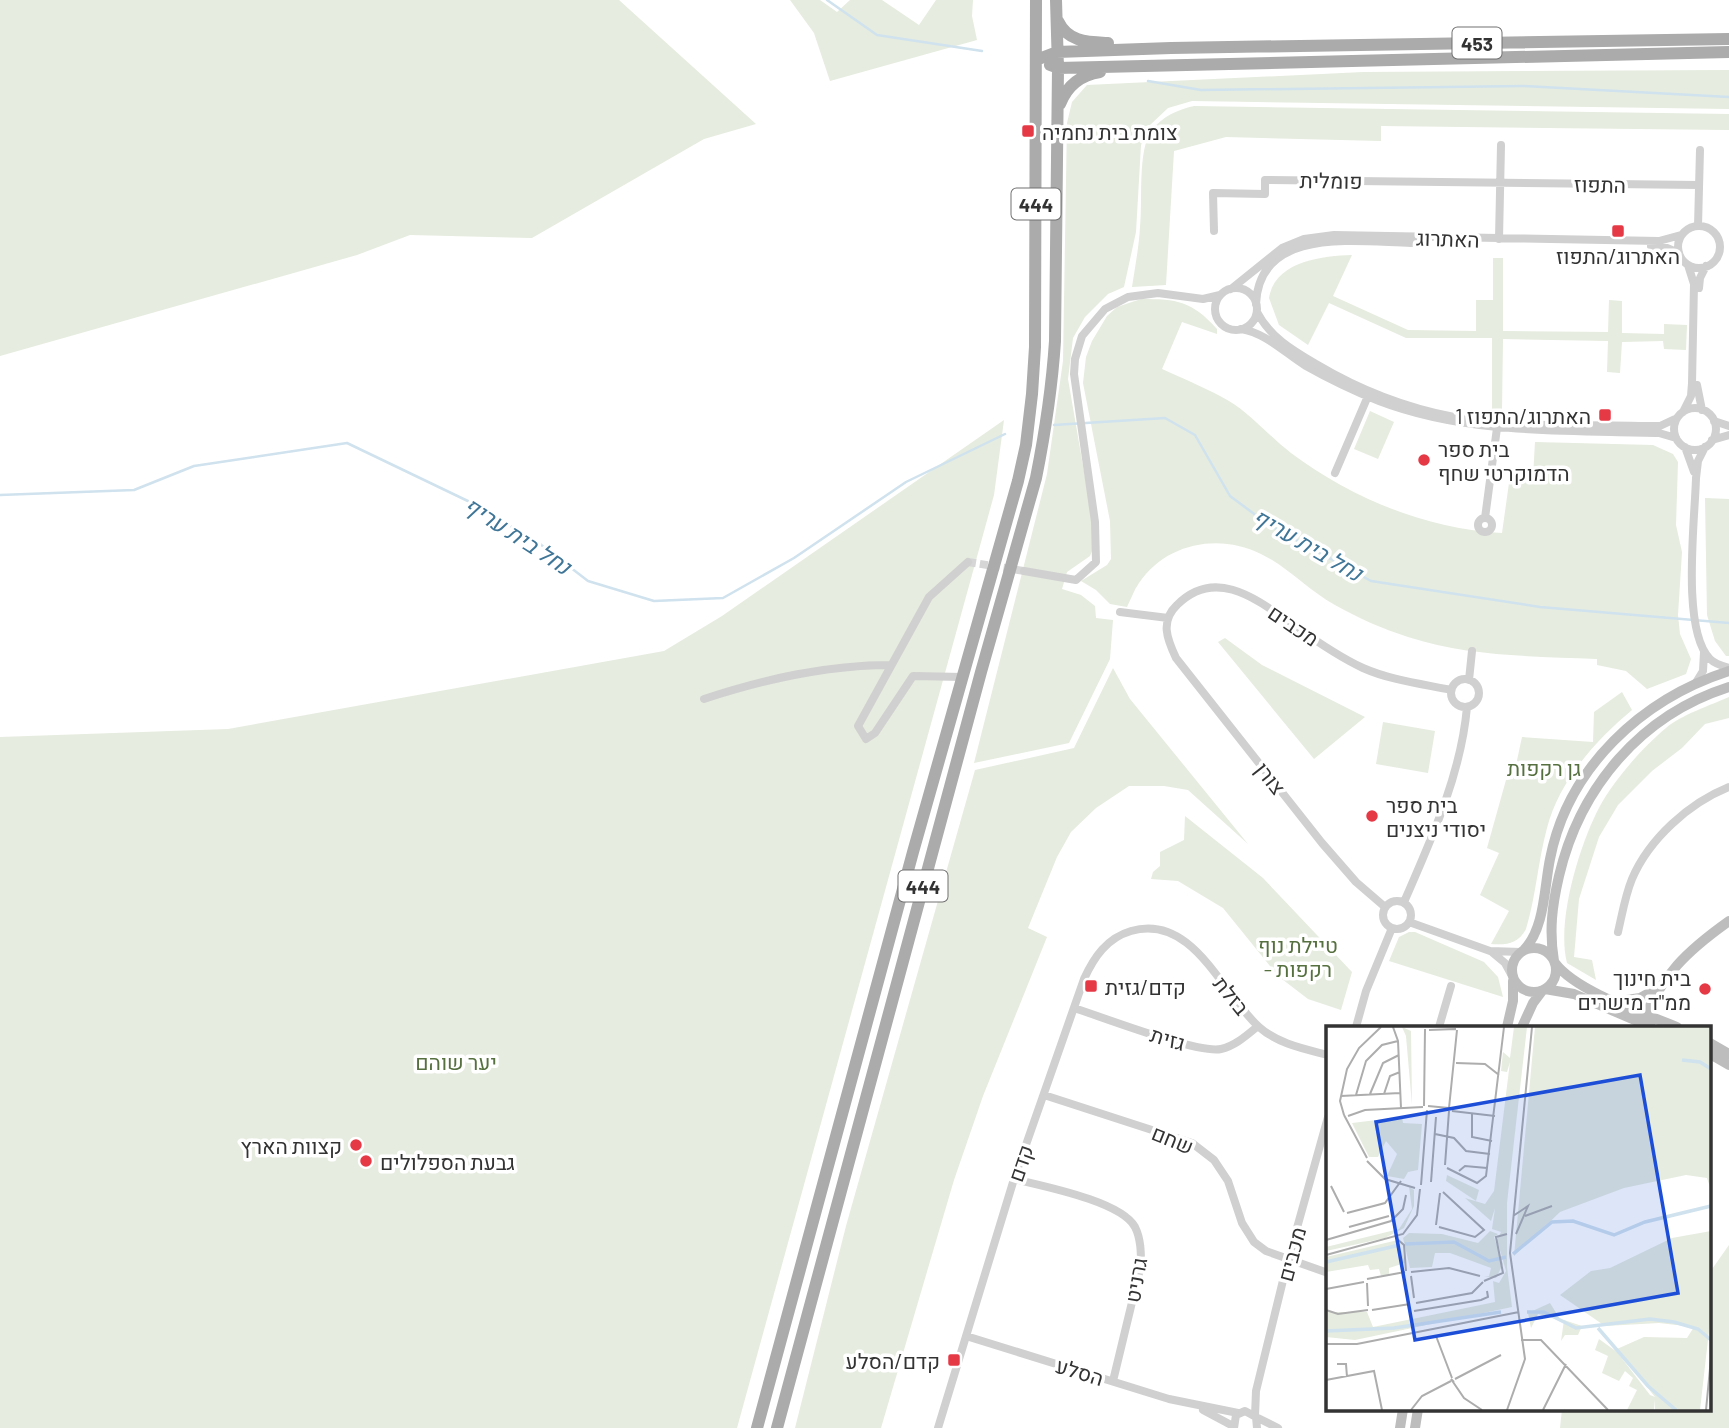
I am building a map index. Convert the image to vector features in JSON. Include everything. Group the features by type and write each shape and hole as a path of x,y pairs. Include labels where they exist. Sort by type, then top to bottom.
{"main road":[{"name":"444","path":"757,1428 1026,445 1032,394 1036,294 1036,0"},
{"name":"444","path":"777,1428 1038,467 1049,403 1055,341 1058,68 1056,0"},
{"path":"1056,17 1064,31 1076,39 1171,48"},
{"name":"453","path":"1036,61 1057,52 1171,48 1729,39"},
{"name":"453","path":"1036,61 1058,68 1729,52"},
{"path":"1057,115 1064,94 1075,81 1084,76 1144,65"},
{"path":"1507,1026 1513,1001 1513,960 1536,933 1556,836 1576,790 1595,762 1629,726 1666,699 1729,670"},
{"path":"1522,1026 1533,1003 1555,978 1550,926 1554,897 1567,845 1589,798 1607,771 1646,731 1685,705 1729,687"},
{"path":"1646,1021 1659,987 1679,960 1729,921"},
{"path":"1522,951 1545,951 1576,982 1622,1002 1640,998 1659,987"},
{"path":"1512,976 1520,989 1526,992 1543,990 1574,994 1646,1021 1672,1026"},
{"path":"1613,999 1646,1021"},
{"path":"1712,1044 1729,1054"},
{"path":"1712,1055 1729,1065"},
{"path":"1400,1428 1404,1410"},
{"path":"1415,1428 1418,1410"}],"street":[{"path":"1499,239 1501,145"},
{"path":"1698,226 1700,150"},
{"name":"פומלית","path":"1214,231 1213,193 1265,194 1265,180 1500,183"},
{"name":"התפוז","path":"1500,183 1699,184"},
{"path":"1676,438 1674,427 1690,401 1692,390 1694,284 1688,265 1679,253 1678,244 1681,235 1688,228 1698,226 1729,240"},
{"name":"האתרוג","path":"1231,289 1282,248 1314,237 1334,235 1659,241 1681,235"},
{"path":"1717,236 1720,244 1718,255"},
{"name":"האתרוג","path":"1256,308 1258,285 1268,265 1294,249 1327,242 1661,247 1679,253"},
{"path":"1702,410 1697,393 1699,286 1706,267 1718,255 1729,250"},
{"path":"1688,265 1706,267"},
{"path":"1024,571 1076,580 1097,562 1086,452 1074,374 1078,347 1091,323 1105,309 1128,298 1149,293 1203,299 1231,289 1245,290 1252,296 1266,327 1275,337 1328,371 1388,398 1433,412 1495,422 1660,426 1693,408 1702,410 1714,421 1729,426"},
{"path":"1216,318 1215,303 1220,295"},
{"path":"1192,298 1210,310 1225,327 1260,335 1308,367 1368,396 1432,418 1497,428 1660,433 1676,438 1685,447 1696,478"},
{"path":"1241,330 1252,323 1256,308"},
{"path":"1335,472 1368,396"},
{"path":"1695,684 1703,671 1704,650 1693,617 1696,478 1698,461 1715,430 1714,421"},
{"path":"1485,518 1497,428"},
{"path":"1685,447 1694,450 1729,435"},
{"path":"963,677 913,676 875,733 866,739 858,726 929,597 968,562"},
{"name":"מכבים","path":"1168,618 1182,599 1200,589 1231,589 1247,594 1320,643 1364,668 1451,690"},
{"path":"1120,612 1168,618"},
{"name":"צורן","path":"1168,618 1168,641 1176,658 1322,843 1356,882 1385,907"},
{"path":"1704,650 1715,663 1729,670"},
{"path":"1469,680 1472,651"},
{"path":"704,699 768,679 840,667 891,665"},
{"path":"1469,680 1476,685 1479,694 1473,704 1467,707 1455,703 1451,690 1457,681 1469,680"},
{"path":"1404,902 1456,769 1463,742 1467,707"},
{"path":"1618,932 1632,879 1654,844 1692,808 1729,787"},
{"path":"1394,900 1404,902 1411,913 1409,922 1402,928 1392,928 1384,922 1385,907 1394,900"},
{"path":"1409,922 1490,951 1505,963 1512,976"},
{"name":"קדם","path":"938,1428 1014,1179 1091,964 1101,949 1117,935 1142,928"},
{"name":"בזלת","path":"1142,928 1157,928 1178,937 1199,954 1258,1026 1282,1041 1326,1054"},
{"path":"1356,1026 1366,991 1392,928"},
{"path":"1490,951 1522,951"},
{"path":"1439,1026 1451,986"},
{"name":"גזית","path":"1074,1008 1204,1049 1222,1049 1236,1043 1258,1026"},
{"name":"שחם","path":"1044,1095 1192,1143 1214,1160 1228,1181 1242,1223 1254,1242 1288,1261 1326,1272"},
{"name":"מכבים","path":"1257,1428 1256,1391 1326,1124"},
{"name":"גרניט","path":"1014,1179 1095,1201 1118,1212 1134,1226 1141,1247 1141,1265 1112,1381"},
{"name":"הסלע","path":"966,1336 1194,1406 1255,1416"},
{"name":"מכבים","path":"1234,1427 1234,1419 1256,1391"},
{"name":"הסלע","path":"1194,1406 1234,1427"},
{"path":"1255,1416 1267,1425 1278,1428"}],"green space":[{"path":"0,0 619,0 756,124 704,139 532,238 410,235 357,255 0,356"},
{"path":"790,0 820,0 837,12 850,0 882,0 919,25 936,0 973,0 972,16 977,40 830,81 814,33"},
{"path":"1729,70 1729,109 1192,101 1168,108 1149,126 1141,145 1136,232 1124,287 1108,294 1085,317 1073,338 1068,379 1096,541 1090,556 1067,572 1062,589 1081,595 1095,606 1096,618 1113,620 1110,659 1069,743 974,763 1047,474 1063,361 1067,123 1072,102 1087,85 1363,72"},
{"path":"1194,106 1729,114 1729,130 1381,126 1381,141 1226,137 1174,151 1166,285 1132,287 1141,216 1142,163 1147,139 1156,125 1166,117"},
{"path":"1352,255 1333,296 1408,330 1476,331 1476,300 1493,300 1493,258 1503,258 1503,331 1608,332 1609,300 1622,301 1622,333 1664,334 1664,324 1687,325 1686,350 1664,349 1663,341 1622,342 1620,373 1607,372 1608,341 1503,339 1502,410 1492,410 1492,338 1406,338 1329,303 1308,345 1279,325 1269,298 1280,276 1290,268 1314,259"},
{"path":"1141,299 1174,301 1191,307 1217,329 1217,334 1182,322 1162,369 1229,401 1291,453 1339,484 1418,518 1445,525 1502,533 1510,476 1533,477 1535,442 1653,445 1673,454 1678,462 1676,525 1682,552 1678,615 1680,634 1691,659 1686,674 1647,689 1626,671 1597,665 1597,659 1478,652 1431,644 1371,623 1335,605 1261,554 1228,544 1211,543 1178,551 1150,569 1137,586 1127,607 1110,604 1096,590 1081,581 1107,565 1111,559 1110,521 1083,383 1086,357 1107,316 1117,307"},
{"path":"1370,411 1394,422 1378,459 1354,449"},
{"name":"יער שוהם","path":"1004,420 994,495 737,1428 0,1428 0,737 228,729 664,651 722,616"},
{"path":"1705,498 1729,499 1729,656 1726,656 1715,641 1707,615"},
{"path":"1225,638 1262,665 1365,717 1314,759 1218,642"},
{"path":"1113,668 1130,699 1248,844 1188,790 1164,786 1129,786 1096,808 1071,832 1057,857 1028,928 1047,937 983,1096 954,1180 881,1428 795,1428 846,1226 975,770 1074,748"},
{"name":"גן רקפות","path":"1622,692 1632,710 1605,734 1580,763 1560,794 1553,811 1544,840 1526,929 1512,942 1491,944 1509,911 1480,895 1499,853 1487,848 1506,780 1513,779 1522,737 1593,742 1594,712"},
{"path":"1729,697 1729,718 1705,724 1682,748 1652,771 1618,805 1599,837 1579,899 1574,957 1592,960 1596,980 1567,963 1564,946 1567,905 1578,861 1592,822 1621,775 1657,736 1680,719"},
{"path":"1383,722 1435,731 1428,773 1376,764"},
{"name":"טיילת נוף - רקפות","path":"1185,816 1263,878 1352,972 1341,1010 1308,999 1278,976 1223,908 1178,881 1151,879 1153,872 1160,866 1160,852 1184,840"},
{"path":"1415,932 1484,962 1498,977 1503,997 1389,961 1399,937"},
{"path":"1729,1245 1729,1428 1560,1428 1562,1410 1712,1410 1712,1269"}],"waterway":[{"path":"827,0 877,35 982,51"},
{"path":"1148,81 1201,90 1524,86 1729,97"},
{"name":"נחל בית עריף","path":"1054,425 1165,418 1195,435 1230,496 1269,525 1371,581 1540,607 1729,623"},
{"name":"נחל בית עריף","path":"0,495 134,490 194,466 347,443 472,503 540,544 588,581 654,601 723,598 794,558 906,482 1005,434"}],"tunnel":[{"path":"968,562 1024,571"}],"place":[{"name":"צומת בית נחמיה","path":"1028,131"},
{"name":"האתרוג/התפוז","path":"1618,231"},
{"name":"האתרוג/התפוז 1","path":"1605,415"},
{"name":"בית ספר הדמוקרטי שחף","path":"1424,460"},
{"name":"בית ספר יסודי ניצנים","path":"1372,816"},
{"name":"קדם/גזית","path":"1091,986"},
{"name":"בית חינוך ממ\"ד מישרים","path":"1705,989"},
{"name":"קצוות הארץ","path":"356,1145"},
{"name":"גבעת הספלולים","path":"366,1161"},
{"name":"קדם/הסלע","path":"954,1360"}]}
